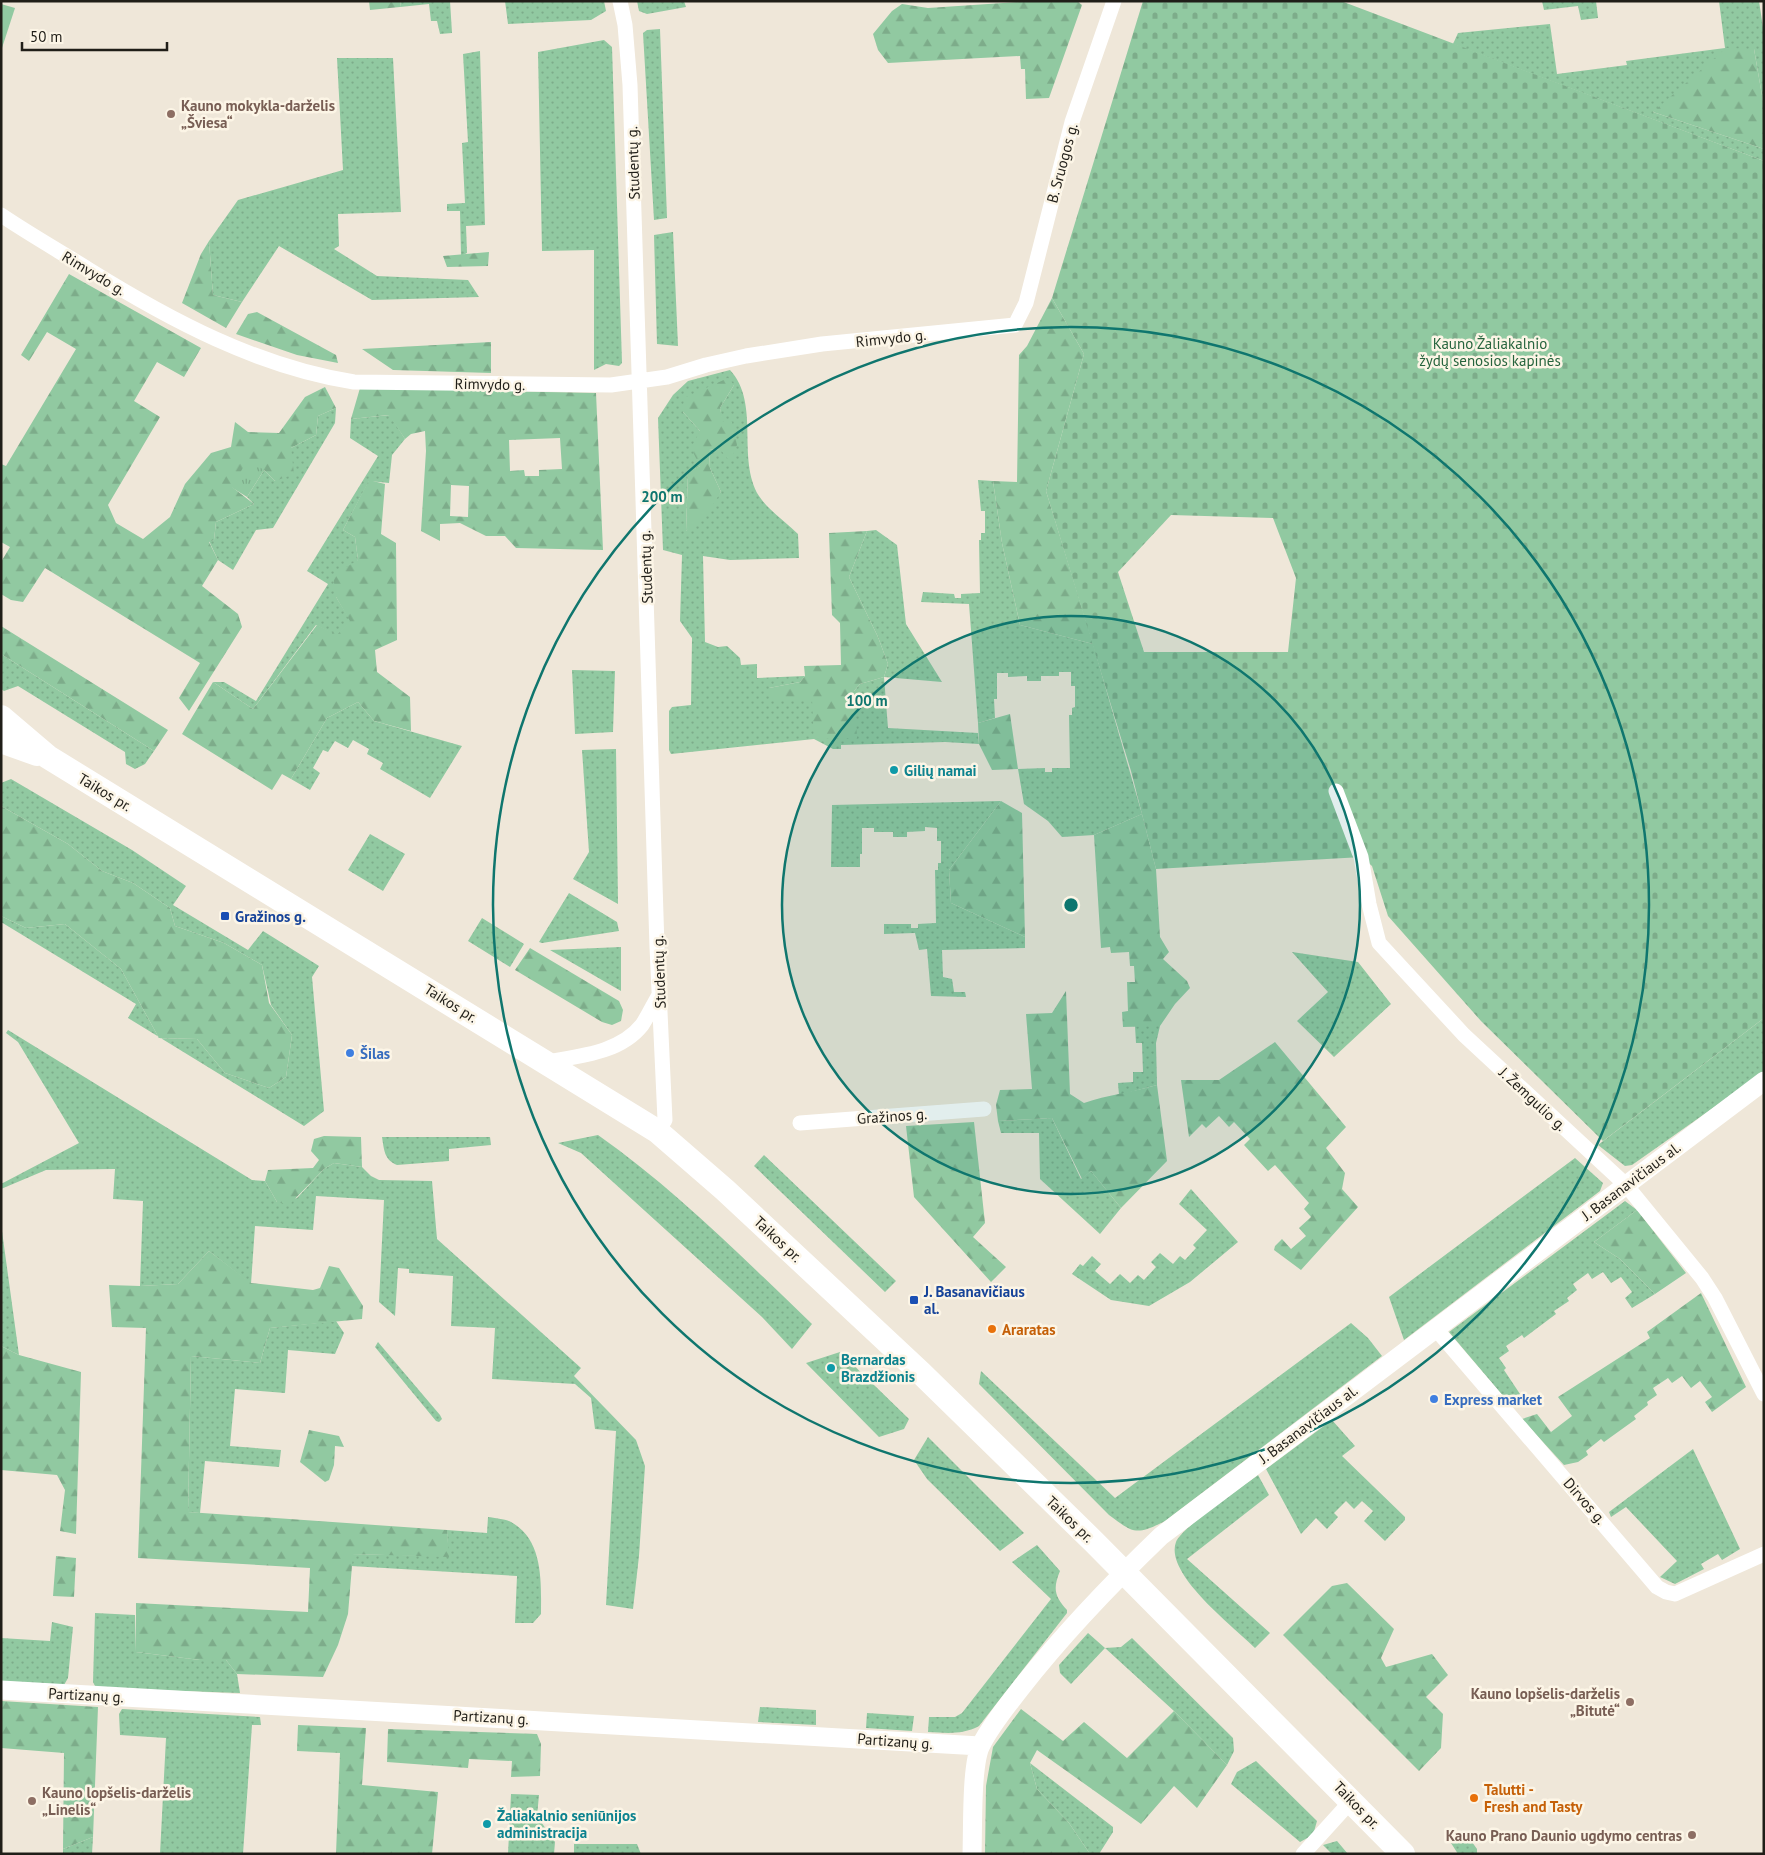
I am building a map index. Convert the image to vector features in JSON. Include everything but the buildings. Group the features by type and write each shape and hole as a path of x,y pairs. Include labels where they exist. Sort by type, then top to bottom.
{"main road":[{"name":"Taikos pr.","path":"1,717 48,757 547,1062 657,1132 725,1190 859,1314 1124,1572 1352,1800 1403,1854"},
{"name":"Taikos pr.","path":"1,741 48,757"}],"street":[{"name":"Studentų g.","path":"620,1 630,85 659,995 665,1120 657,1132"},
{"name":"B. Sruogos g.","path":"1015,325 1026,303 1072,122 1114,1"},
{"name":"Rimvydo g.","path":"1,215 39,241 118,288 216,340 329,378 354,382 611,385 667,377 706,365 746,356 822,344 1015,325"},
{"name":"J. Žemgulio g.","path":"1336,791 1362,857 1369,904 1379,943 1464,1035 1626,1185 1702,1278 1715,1298 1764,1394"},
{"path":"547,1062 609,1049 629,1037 641,1026 659,995"},
{"name":"J. Basanavičiaus al.","path":"972,1854 974,1784 980,1746 1002,1712 1040,1663 1124,1572 1161,1536 1764,1081"},
{"name":"Gražinos g.","path":"800,1123 984,1109"},
{"name":"Dirvos g.","path":"1435,1328 1657,1587 1675,1594 1764,1554"},
{"name":"Partizanų g.","path":"1,1690 980,1746"},
{"path":"1303,1854 1352,1800"}],"green space":[{"path":"369,1 401,1 400,7 370,10"},
{"path":"401,1 450,1 452,33 440,34 437,21 431,21 429,4 400,7"},
{"path":"505,1 604,1 606,11 591,20 508,24"},
{"path":"637,1 684,1 686,7 647,14 639,11"},
{"path":"1033,1 1077,1 1082,5 1049,98 1026,99 1025,69 1021,69 1020,56 888,63 878,50 873,34 892,11 902,4 928,8"},
{"name":"Kauno Žaliakalnio žydų senosios kapinės","path":"1143,1 1341,1 1764,161 1764,1018 1603,1141 1481,1021 1388,916 1372,866 1362,857 1156,869 1131,771 1046,491 1084,354 1052,298","holes":["1171,515 1273,518 1296,578 1288,652 1144,652 1118,572"]},
{"path":"1542,1 1596,1 1598,18 1581,20 1578,6 1544,10"},
{"path":"1719,1 1759,1 1764,34 1764,107 1754,49 1653,112 1764,149 1764,161 1453,44 1458,33 1550,24 1557,74 1627,65 1626,61 1725,48"},
{"path":"1,4 15,8 1,51"},
{"path":"660,29 667,218 654,220 643,33 647,30"},
{"path":"604,40 612,47 622,363 619,366 606,364 594,370 594,250 542,251 538,52"},
{"path":"1726,48 1754,49 1764,107 1764,149 1653,112"},
{"path":"480,51 485,225 466,226 467,253 461,256 460,211 447,211 447,204 465,203 462,143 468,142 463,54"},
{"path":"337,58 393,58 401,212 338,214 339,246 334,249 377,276 468,280 479,297 372,300 279,246 242,302 213,295 209,241 238,200 343,170"},
{"path":"673,232 678,346 657,344 654,235"},
{"path":"209,241 213,295 242,302 226,328 182,303 201,254"},
{"path":"489,252 488,266 447,267 443,256"},
{"path":"69,274 201,348 184,377 157,362 134,401 160,417 108,505 116,523 143,539 170,517 185,484 211,453 231,447 235,422 248,432 279,433 305,397 325,387 336,408 318,416 316,435 291,448 294,474 275,481 264,470 232,487 254,504 216,522 214,540 209,542 218,560 202,586 238,614 242,627 189,711 179,698 200,663 45,568 23,602 11,600 1,594 1,562 10,547 1,542 1,464 6,466 76,349 47,332 29,361 21,355"},
{"path":"1052,298 1084,354 1046,491 1093,644 1020,625 1002,543 993,481 1017,482 1019,355 1027,346"},
{"path":"257,312 336,355 338,363 297,355 236,334 248,314"},
{"path":"491,342 491,373 393,370 362,349"},
{"path":"730,370 739,384 744,399 752,481 763,501 798,534 799,558 730,560 703,556 705,642 718,647 727,646 740,658 741,665 757,664 757,678 805,676 800,682 769,688 854,691 860,684 884,677 888,728 978,733 979,744 945,742 841,745 841,749 833,749 814,739 671,754 669,750 669,711 672,707 691,705 692,638 680,621 682,555 663,550 658,418 673,395 688,381","holes":["734,385 720,408 722,423 720,449 709,450 710,468 721,492 686,531 688,473 700,466 700,431 683,412"]},
{"path":"728,378 734,385 720,408 723,422 732,422 737,445 730,462 720,449 709,450 710,468 721,492 704,518 686,531 688,472 700,466 691,448 700,431 683,412 684,398"},
{"path":"360,388 596,393 603,550 516,548 505,536 486,536 460,523 440,524 440,541 421,531 426,451 425,431 411,434 405,439 389,415 351,419","holes":["560,438 562,469 539,470 539,476 525,476 524,470 510,471 509,440","451,485 469,486 468,517 450,516"]},
{"path":"336,408 335,423 273,528 256,530 233,570 218,560 209,541 214,540 216,522 254,504 247,497 264,470 275,481 291,448 316,435 318,416"},
{"path":"390,415 405,439 392,455 389,483 369,481 343,530 355,537 358,560 336,597 351,621 337,636 316,625 253,709 213,682 224,682 256,701 328,584 307,571 378,456 350,438 351,419"},
{"path":"248,460 264,470 247,497 231,487"},
{"path":"369,480 385,484 381,534 396,543 397,640 375,650 377,672 410,697 411,731 374,721 358,702 327,718 291,779 282,774 272,790 182,734 213,682 253,709 317,625 337,635 350,621 336,597 333,575 358,560 355,537 343,530"},
{"path":"978,480 993,481 1002,543 1020,625 1093,644 1142,814 1094,835 1062,837 1048,821 1024,804 1018,769 1045,768 1045,772 1052,772 1052,768 1070,768 1069,715 1072,715 1072,708 1075,707 1075,686 1071,686 1071,672 1059,672 1059,676 1041,676 1041,681 1027,681 1027,676 1008,677 1008,673 997,673 997,699 994,699 995,718 978,723 969,604 921,602 923,592 954,594 955,598 961,598 961,594 980,593 979,540 981,540 981,533 985,533 985,511 981,511"},
{"path":"876,530 897,545 906,624 942,682 884,677 888,664 878,637 849,577 867,531"},
{"path":"867,531 849,577 878,637 888,664 884,677 860,684 854,691 857,738 814,739 812,700 770,701 769,688 800,682 805,676 804,666 841,665 840,623 832,615 829,533"},
{"path":"1,626 168,730 154,751 1,654"},
{"path":"1,654 154,751 145,764 135,769 126,764 125,752 18,686 4,691 1,689"},
{"path":"572,670 615,671 613,732 575,734"},
{"path":"358,702 374,721 462,746 430,798 380,769 383,763 367,754 369,749 353,740 348,748 335,741 328,752 323,750 313,768 320,773 310,790 291,779 327,718"},
{"path":"1010,714 1018,769 992,770 979,744 978,723"},
{"path":"616,749 618,904 573,879 589,852 582,750"},
{"path":"11,779 132,850 186,886 173,905 248,950 263,931 319,966 312,977 324,1111 304,1126 161,1038 197,1039 225,1073 269,1088 286,1077 292,1035 271,1005 262,965 224,943 175,926 170,908 133,883 102,871 68,844 1,806 1,783"},
{"path":"1001,801 949,870 951,903 1025,937 1025,948 942,950 943,977 952,979 954,992 965,992 966,997 931,996 927,949 919,950 915,933 884,934 884,924 911,924 911,928 918,928 918,924 936,923 935,870 938,870 938,863 941,863 941,841 937,841 937,828 925,827 925,831 907,832 907,837 893,837 893,832 874,832 874,828 862,828 860,867 831,867 832,805"},
{"path":"1001,801 1022,813 1025,937 951,903 949,870"},
{"path":"1,806 68,844 102,871 133,883 170,908 175,926 224,943 262,965 269,1003 292,1035 286,1077 269,1088 225,1073 197,1039 159,1038 121,969 65,924 26,928 1,916"},
{"path":"1142,814 1156,869 1160,937 1169,952 1163,959 1187,981 1190,988 1175,1004 1160,1026 1123,1027 1122,1012 1128,1011 1127,982 1135,982 1134,966 1130,966 1129,952 1111,953 1110,947 1101,948 1094,835"},
{"path":"370,834 405,854 383,891 348,870"},
{"path":"569,893 617,922 619,931 539,942"},
{"path":"1,916 26,928 65,924 121,969 158,1037 128,1018 136,1004 1,922"},
{"path":"482,918 524,944 510,967 468,941"},
{"path":"621,947 621,991 550,950"},
{"path":"530,948 619,1001 623,1010 621,1021 612,1025 602,1022 515,970"},
{"path":"1292,952 1358,962 1391,1004 1334,1057 1297,1021 1328,992"},
{"path":"1066,991 1070,1094 1084,1103 1157,1085 1167,1161 1121,1208 1091,1171 1082,1179 1052,1118 998,1121 996,1105 1000,1090 1032,1089 1026,1014 1052,1013"},
{"path":"1764,1018 1764,1072 1632,1165 1625,1166 1598,1145"},
{"path":"1135,1026 1160,1026 1156,1043 1157,1085 1119,1095 1118,1083 1133,1082 1133,1072 1143,1072 1142,1043 1136,1043"},
{"path":"8,1030 252,1180 265,1181 277,1202 297,1198 324,1169 334,1163 362,1167 371,1176 379,1180 432,1181 437,1239 581,1368 574,1376 636,1440 645,1466 639,1556 633,1609 606,1605 616,1431 595,1429 591,1398 575,1384 492,1379 495,1328 451,1326 453,1276 409,1273 409,1269 398,1268 395,1316 379,1302 384,1200 316,1196 313,1230 255,1226 251,1284 209,1251 178,1284 140,1286 143,1201 113,1199 115,1169 46,1170 1,1189 1,1184 79,1143 18,1042 6,1033"},
{"path":"1275,1042 1346,1127 1326,1148 1345,1173 1342,1189 1358,1207 1301,1270 1274,1250 1275,1246 1282,1239 1291,1249 1306,1236 1299,1228 1311,1217 1304,1209 1309,1203 1275,1165 1268,1171 1244,1145 1250,1139 1234,1122 1229,1127 1219,1116 1206,1128 1202,1124 1189,1137 1181,1080 1219,1080"},
{"path":"1052,1118 1081,1179 1091,1171 1121,1208 1100,1234 1040,1179 1039,1133 1001,1133 998,1121"},
{"path":"974,1122 985,1223 973,1237 1006,1267 991,1282 914,1197 906,1126"},
{"path":"598,1135 655,1178 735,1250 812,1324 792,1349 762,1317 581,1153 558,1143"},
{"path":"324,1136 361,1137 362,1167 334,1163 324,1169 289,1205 277,1202 265,1181 268,1170 313,1168 319,1160 311,1151 314,1139"},
{"path":"382,1137 490,1137 491,1145 449,1149 449,1161 397,1165 387,1157"},
{"path":"764,1155 896,1281 885,1292 754,1166"},
{"path":"1575,1158 1603,1183 1600,1191 1404,1340 1389,1297"},
{"path":"1191,1189 1238,1242 1190,1282 1149,1306 1111,1300 1072,1274 1080,1264 1083,1266 1092,1256 1101,1264 1095,1271 1110,1284 1120,1274 1130,1283 1138,1275 1144,1280 1156,1267 1151,1262 1160,1253 1173,1264 1180,1256 1185,1260 1196,1248 1193,1245 1207,1230 1179,1204"},
{"path":"1625,1201 1637,1210 1594,1242 1620,1259 1655,1294 1632,1308 1625,1298 1632,1292 1621,1277 1611,1283 1603,1272 1592,1279 1588,1273 1573,1284 1577,1290 1567,1298 1569,1301 1554,1311 1556,1314 1524,1338 1522,1335 1506,1346 1509,1351 1499,1358 1506,1368 1504,1370 1520,1394 1509,1403 1449,1332"},
{"path":"1637,1210 1686,1273 1655,1294 1620,1259 1594,1242"},
{"path":"1,1224 19,1355 1,1346"},
{"path":"209,1251 251,1283 313,1290 320,1288 329,1266 339,1268 363,1306 362,1319 270,1328 260,1363 191,1356 188,1512 447,1530 449,1557 353,1554 348,1614 338,1645 323,1677 237,1674 226,1660 200,1660 136,1652 136,1603 308,1612 310,1568 138,1558 146,1328 112,1327 109,1285 178,1284"},
{"path":"1701,1293 1746,1387 1712,1412 1705,1402 1712,1397 1700,1381 1691,1388 1682,1376 1672,1383 1668,1378 1653,1388 1657,1395 1647,1402 1648,1405 1634,1416 1636,1419 1604,1442 1601,1439 1586,1451 1588,1455 1578,1462 1564,1465 1522,1419 1537,1414 1551,1432 1572,1416 1558,1397 1650,1338 1647,1332"},
{"path":"336,1321 344,1333 335,1354 288,1350 285,1393 235,1389 230,1446 281,1450 279,1467 205,1461 200,1513 188,1512 191,1356 260,1363 270,1328"},
{"path":"1351,1323 1368,1338 1382,1356 1165,1521 1141,1530 1130,1529 1109,1515 979,1384 981,1371 1115,1498"},
{"path":"378,1342 440,1415 442,1419 439,1422 436,1421 375,1347"},
{"path":"1,1346 19,1355 81,1372 76,1534 60,1531 65,1490 57,1475 1,1470"},
{"path":"840,1352 909,1419 904,1429 879,1437 806,1363"},
{"path":"1332,1420 1355,1446 1342,1456 1405,1517 1405,1520 1385,1541 1364,1521 1373,1511 1362,1501 1354,1509 1346,1501 1334,1513 1338,1517 1327,1529 1316,1518 1301,1534 1266,1469"},
{"path":"309,1430 339,1436 344,1447 335,1446 334,1465 329,1480 325,1482 300,1462"},
{"path":"928,1437 1024,1533 1000,1551 927,1479 914,1460"},
{"path":"1693,1449 1740,1549 1722,1560 1718,1554 1701,1564 1704,1569 1675,1584 1660,1577 1677,1561 1626,1507 1611,1517 1609,1512"},
{"path":"1258,1475 1269,1495 1187,1559 1270,1633 1255,1648 1218,1614 1190,1584 1180,1569 1175,1555 1176,1542 1189,1527 1213,1507"},
{"path":"488,1517 511,1522 522,1530 530,1540 535,1551 540,1576 541,1614 533,1623 515,1623 517,1576 351,1566 352,1554 448,1556 447,1530 487,1533"},
{"path":"1037,1545 1060,1571 1056,1582 1056,1592 1067,1613 979,1726 960,1732 928,1732 929,1717 955,1717 962,1713 1051,1599 1012,1562"},
{"path":"56,1556 76,1558 74,1597 53,1596"},
{"path":"1347,1583 1394,1629 1381,1658 1386,1667 1432,1654 1448,1675 1426,1697 1443,1714 1441,1748 1419,1771 1283,1635 1332,1586"},
{"path":"95,1613 135,1615 136,1652 200,1660 226,1660 237,1674 240,1693 96,1688 93,1682"},
{"path":"52,1622 73,1627 68,1678 64,1685 1,1681 1,1638 50,1641"},
{"path":"1088,1633 1105,1648 1071,1684 1060,1673 1059,1665"},
{"path":"1132,1638 1233,1738 1234,1751 1227,1765 1174,1711 1105,1648 1121,1647"},
{"path":"1,1701 98,1707 93,1837 63,1849 64,1753 1,1748"},
{"path":"760,1707 816,1710 816,1725 758,1722"},
{"path":"122,1709 260,1717 261,1725 252,1725 243,1854 160,1854 166,1738 120,1735 119,1714"},
{"path":"1021,1709 1063,1741 1084,1722 1127,1758 1174,1711 1227,1765 1197,1808 1174,1786 1141,1824 1037,1750 1030,1763 1037,1789 1069,1823 1090,1854 985,1854 986,1786 993,1747"},
{"path":"867,1713 914,1716 912,1731 866,1728"},
{"path":"298,1725 366,1728 362,1785 438,1792 432,1854 336,1854 340,1753 297,1751"},
{"path":"388,1729 537,1734 541,1744 540,1776 511,1777 512,1761 469,1759 468,1768 387,1762"},
{"path":"1256,1761 1317,1821 1313,1835 1300,1842 1231,1784 1237,1772"},
{"path":"1030,1763 1113,1827 1113,1832 1099,1854 1090,1854 1069,1823 1037,1789"},
{"path":"511,1794 539,1795 537,1816 555,1842 554,1854 508,1854"},
{"path":"93,1837 92,1854 63,1854 63,1849"},
{"path":"1337,1841 1348,1854 1332,1854 1323,1845"},
{"path":"1472,1842 1477,1849 1477,1854 1458,1854 1451,1843"},
{"path":"574,1844 637,1844 641,1854 574,1854"}],"place":[{"name":"Kauno mokykla-darželis „Šviesa“","path":"171,114"},
{"name":"Gilių namai","path":"894,770"},
{"name":"Gražinos g.","path":"225,916"},
{"name":"Šilas","path":"350,1053"},
{"name":"J. Basanavičiaus al.","path":"914,1300"},
{"name":"Araratas","path":"992,1329"},
{"name":"Bernardas Brazdžionis","path":"831,1368"},
{"name":"Express market","path":"1434,1399"},
{"name":"Kauno lopšelis-darželis „Bitutė“","path":"1630,1702"},
{"name":"Talutti - Fresh and Tasty","path":"1474,1798"},
{"name":"Kauno lopšelis-darželis „Linelis“","path":"32,1801"},
{"name":"Žaliakalnio seniūnijos administracija","path":"487,1824"},
{"name":"Kauno Prano Daunio ugdymo centras","path":"1692,1835"}]}
